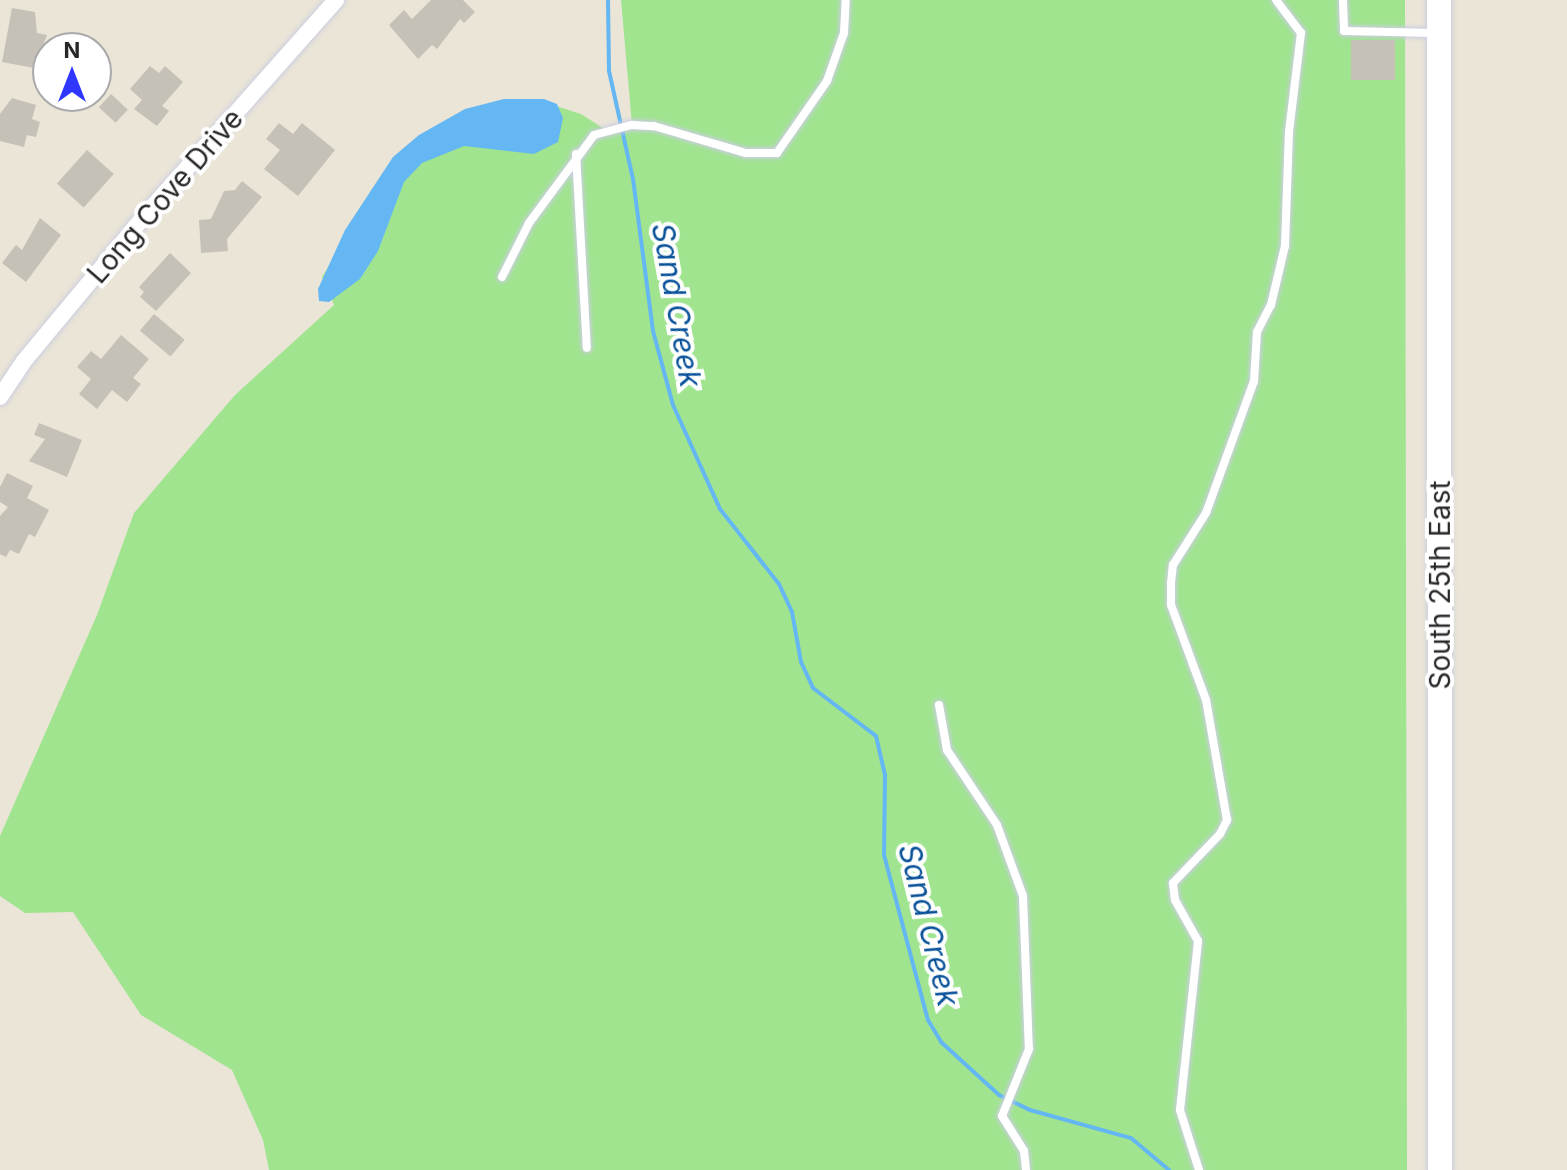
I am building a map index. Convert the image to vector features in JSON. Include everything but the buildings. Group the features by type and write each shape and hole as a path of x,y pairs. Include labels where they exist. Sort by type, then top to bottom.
{"main road":[{"name":"South 25th East","path":"1439,0 1440,1170"}],"street":[{"name":"Long Cove Drive","path":"0,397 24,361 147,213 336,0"}],"lane":[{"path":"502,277 529,223 576,154 594,135 632,125 678,132 746,153 777,153 833,69 844,33 846,0"},
{"path":"1199,1170 1180,1110 1198,941 1175,900 1173,883 1220,834 1227,820 1206,700 1171,605 1171,583 1173,565 1206,513 1254,381 1257,332 1271,305 1285,246 1289,132 1301,33 1276,0"},
{"path":"1343,0 1344,31 1439,33"},
{"path":"576,154 587,348"},
{"path":"939,705 947,750 997,825 1023,896 1029,1049 1002,1113 1024,1151 1026,1170"}],"green space":[{"path":"621,0 1405,0 1407,1170 269,1170 263,1140 232,1070 141,1015 73,912 25,913 0,896 0,836 97,615 134,513 235,395 334,305 322,277 385,174 540,101 581,114 606,130 632,125"}],"water":[{"path":"504,99 544,99 557,104 563,118 558,142 534,154 464,146 422,163 404,182 378,251 360,279 329,302 319,301 318,289 345,230 393,157 419,135 465,109"}],"waterway":[{"name":"Sand Creek","path":"608,0 609,71 633,179 653,331 673,405 720,509 779,584 792,612 801,662 813,688 876,736 885,775 884,855 928,1020 941,1042 999,1095 1030,1110 1131,1138 1169,1170"}]}
